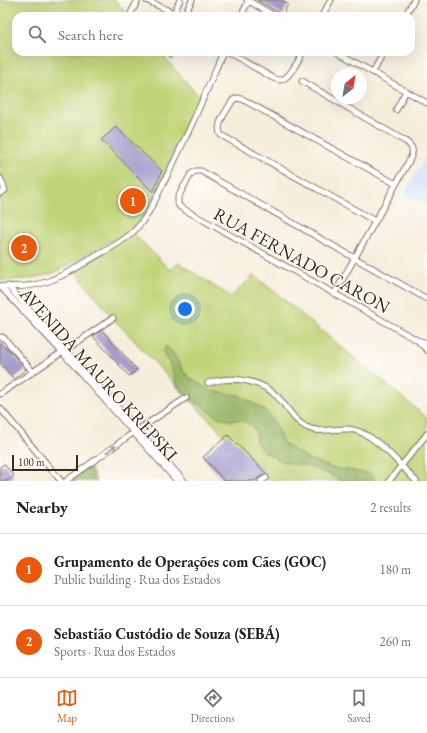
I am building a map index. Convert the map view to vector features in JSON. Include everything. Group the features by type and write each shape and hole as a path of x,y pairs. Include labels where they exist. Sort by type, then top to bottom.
{"street":[{"path":"132,12 138,0"},
{"path":"146,0 168,12"},
{"path":"174,12 180,0"},
{"path":"186,12 192,0"},
{"path":"243,12 249,0 268,12"},
{"path":"324,12 331,0"},
{"path":"407,12 414,0"},
{"path":"0,286 30,286 44,284 79,266 133,232 142,222 154,203 190,130 222,56"},
{"path":"235,56 273,78 280,80 289,75 301,56"},
{"path":"344,56 427,103"},
{"path":"373,72 382,56"},
{"path":"302,81 409,143 413,152 335,294"},
{"path":"396,110 406,91"},
{"path":"375,222 221,134 218,128 233,100 237,98 242,99 396,184"},
{"name":"RUA FERNADO CARON","path":"354,258 201,171 196,171 191,174 178,200 180,207 417,340 427,343"},
{"path":"0,178 5,190 0,193"},
{"path":"354,258 427,299"},
{"name":"AVENIDA MAURO KREPSKI","path":"0,286 64,351"},
{"name":"AVENIDA MAURO KREPSKI","path":"8,286 177,481"},
{"path":"0,394 113,318"},
{"path":"0,337 5,339 33,372"},
{"name":"RUA FERNADO CARON","path":"417,340 427,350"},
{"path":"208,383 225,379 241,380 264,387 279,398 293,417 306,427 316,430 348,429 363,432 402,466 416,481"},
{"path":"66,481 186,398"},
{"path":"0,408 61,481"},
{"name":"AVENIDA MAURO KREPSKI","path":"136,432 184,481"},
{"path":"389,481 427,434"},
{"path":"261,481 266,478"}],"shaded area":[{"path":"427,157 427,205 405,193"}],"green space":[{"path":"0,0 115,0 126,12 12,12 12,56 163,56 199,97 176,146 156,195 144,215 129,231 55,272 35,278 0,280"},
{"path":"132,232 170,270 179,263 231,297 254,275 427,418 427,481 269,481 184,394 113,318 73,269"},
{"path":"166,346 190,378 211,391 239,395 266,411 275,423 284,444 310,460 333,468 368,473 375,477 372,481 342,481 313,468 281,461 265,452 260,448 256,441 256,433 253,426 240,420 232,421 218,417 184,394 176,383 170,364 163,351"},
{"path":"90,467 96,481 63,481 76,471"}],"building":[{"path":"257,0 281,0 288,4 284,12 278,12"},
{"path":"116,127 162,171 153,192 101,140"},
{"path":"131,191 143,203 133,213 130,211 132,208 122,199"},
{"path":"102,330 137,370 129,376 93,336"},
{"path":"0,342 26,369 14,379 0,363"},
{"path":"228,435 266,473 254,481 224,481 203,457"},
{"path":"4,464 14,476 7,481 0,481 0,467"}],"place":[{"name":"Grupamento de Operações com Cães (GOC)","path":"133,201"},
{"name":"Sebastião Custódio de Souza (SEBÁ)","path":"24,248"}]}
